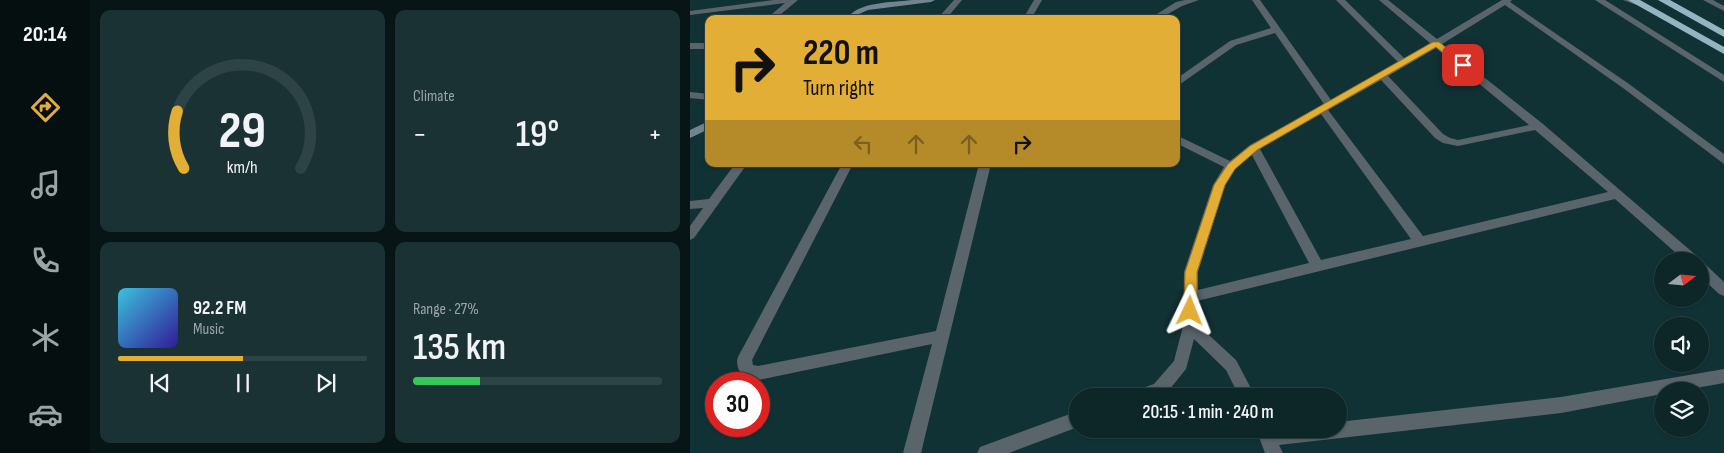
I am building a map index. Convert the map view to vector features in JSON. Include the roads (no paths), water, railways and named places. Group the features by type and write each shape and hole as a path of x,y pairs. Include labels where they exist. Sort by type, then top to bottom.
{"highway":[{"path":"1633,0 1645,3 1724,43"},
{"path":"1663,0 1724,34"},
{"path":"1678,0 1724,25"},
{"path":"1645,3 1724,51"}],"main road":[{"path":"854,15 860,10 876,4 932,0"},
{"path":"690,135 705,126"}],"street":[{"path":"705,12 712,0"},
{"path":"690,13 793,0"},
{"path":"775,15 793,0"},
{"path":"945,15 958,0"},
{"path":"1029,15 1038,0"},
{"path":"1159,15 1179,4 1195,0"},
{"path":"1256,0 1326,107 1419,240"},
{"path":"1340,0 1404,64"},
{"path":"1384,0 1539,126 1683,252"},
{"path":"1599,0 1724,79"},
{"path":"1707,0 1724,9"},
{"path":"1161,388 1181,364 1190,326 1191,272 1219,185 1232,166 1254,148 1404,64 1507,1 1626,86 1724,160"},
{"path":"1180,81 1233,43 1275,30"},
{"path":"690,46 705,46"},
{"path":"1382,75 1439,136 1447,141 1458,143 1539,126"},
{"path":"690,95 705,97"},
{"path":"1180,140 1232,166"},
{"path":"1254,148 1317,265"},
{"path":"690,235 739,167"},
{"path":"845,167 744,360 746,371 758,374 941,336"},
{"path":"912,453 984,167"},
{"path":"1191,296 1419,240 1496,225 1618,194"},
{"path":"690,205 713,203"},
{"path":"1709,276 1724,290"},
{"path":"1190,326 1231,365 1243,388"},
{"path":"1269,440 1561,405 1724,376"},
{"path":"994,451 1069,422"}],"lane":[{"path":"1626,0 1645,3"}]}
